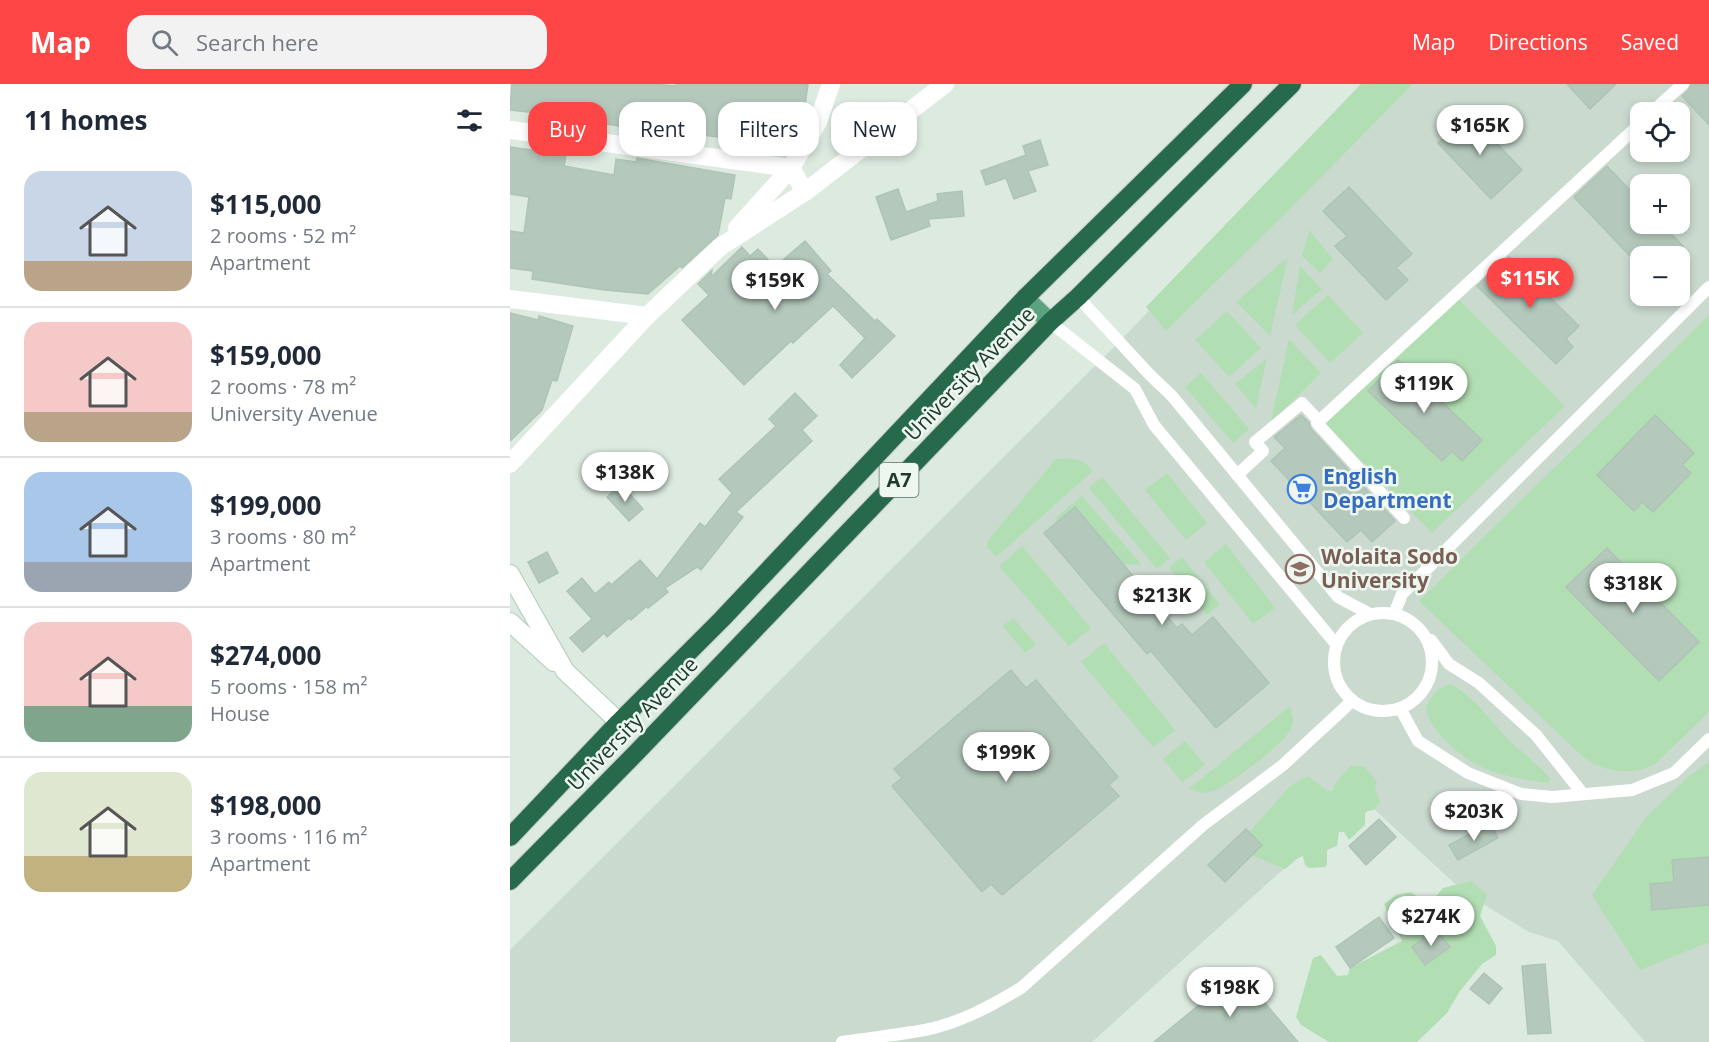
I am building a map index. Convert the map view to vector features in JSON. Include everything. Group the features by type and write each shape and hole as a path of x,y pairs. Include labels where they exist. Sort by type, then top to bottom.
{"highway":[{"name":"University Avenue","path":"510,837 730,610 1025,298 1243,84"},
{"name":"University Avenue","path":"510,881 652,737 1050,322 1078,297 1292,84"}],"main road":[{"path":"1025,298 1050,322"}],"street":[{"path":"510,464 647,316 720,247 791,168 818,122 831,84"},
{"path":"720,247 805,192 945,84"},
{"path":"510,130 791,168"},
{"path":"791,168 805,192"},
{"path":"510,299 647,316"},
{"path":"510,574 565,671"},
{"path":"510,622 619,722"}],"lane":[{"path":"1663,102 1683,84"},
{"path":"1319,422 1630,133"},
{"path":"1394,614 1402,594 1709,287"},
{"path":"1078,297 1172,396 1338,597 1370,614"},
{"path":"1050,322 1135,389 1154,425 1335,643"},
{"path":"1237,475 1263,451 1256,442 1302,403 1319,422 1317,423 1404,518"},
{"path":"1425,632 1432,656 1429,680 1418,695 1400,708 1376,711 1352,701 1336,680 1332,665 1335,643 1348,627 1370,614 1382,612 1406,617 1425,632 1449,664 1479,683 1536,735 1583,794"},
{"path":"842,1042 926,1030 991,1006 1022,988 1203,825 1283,765 1352,701"},
{"path":"1400,708 1418,741 1468,773 1521,794 1552,797 1632,790 1657,782 1674,773 1709,739"}],"shaded area":[{"name":"Wolaita Sodo University","path":"1366,84 1709,84 1709,1042 1645,1042 1558,941 1529,932 1465,893 1362,798 1092,1042 510,1042 510,950 1121,340"}],"green space":[{"path":"1361,84 1413,84 1166,331 1146,307"},
{"path":"1309,230 1333,259 1320,273 1302,256"},
{"path":"1288,257 1270,336 1236,302"},
{"path":"1300,266 1322,289 1292,315"},
{"path":"1328,295 1363,333 1330,363 1295,325"},
{"path":"1457,298 1565,406 1432,533 1325,423"},
{"path":"1227,311 1261,348 1229,377 1195,340"},
{"path":"1709,315 1709,712 1655,764 1636,770 1617,771 1599,766 1582,756 1419,601"},
{"path":"1289,339 1321,373 1271,422"},
{"path":"1267,358 1256,408 1235,384"},
{"path":"1201,373 1249,429 1233,443 1185,387"},
{"path":"1056,459 1077,460 1093,471 996,557 987,547 989,539"},
{"path":"1167,473 1207,523 1186,540 1145,490"},
{"path":"1102,477 1170,558 1157,569 1089,488"},
{"path":"1082,496 1142,565 1123,564 1075,508 1057,522 1055,518"},
{"path":"1226,544 1275,608 1253,624 1204,562"},
{"path":"1022,546 1091,628 1069,646 999,566"},
{"path":"1182,557 1220,605 1207,615 1169,567"},
{"path":"1013,618 1036,644 1025,653 1003,626"},
{"path":"1104,643 1175,730 1153,747 1081,662"},
{"path":"1451,684 1475,702 1509,740 1551,779 1547,783 1494,772 1471,761 1448,743 1434,727 1426,707 1436,692"},
{"path":"1290,706 1293,721 1291,729 1268,753 1231,781 1213,791 1201,792 1190,788"},
{"path":"1185,741 1205,765 1182,782 1163,759"},
{"path":"1709,762 1709,942 1640,970 1592,895 1647,816 1690,775"},
{"path":"1351,766 1364,766 1373,777 1377,783 1375,789 1380,802 1374,810 1367,811 1365,825 1349,840 1344,832 1339,832 1337,846 1327,850 1325,867 1309,868 1305,865 1303,856 1285,869 1252,855 1246,836 1290,786 1308,776 1327,791 1332,791 1338,779"},
{"path":"1471,881 1487,894 1480,916 1496,946 1496,955 1482,964 1460,991 1447,1013 1417,1042 1329,1042 1301,1025 1296,1017 1313,958 1321,955 1337,976 1348,975 1350,968 1402,941 1384,904 1396,895 1411,892 1424,902 1434,899 1443,888"}],"building":[{"path":"512,84 675,86 676,84 808,84 805,102 718,102 718,137 706,135 706,102 619,102 619,126 607,124 607,102 528,102 528,112 510,110"},
{"path":"1567,84 1616,84 1590,109"},
{"path":"1691,84 1709,84 1709,125 1682,96 1689,90"},
{"path":"1469,114 1522,170 1491,199 1438,143"},
{"path":"1040,140 1048,165 1028,171 1036,191 1014,199 1006,178 986,185 981,171 1026,155 1023,146"},
{"path":"510,147 528,150 528,156 566,156 564,166 614,175 616,159 636,162 637,158 735,175 731,199 725,198 718,235 682,268 680,266 648,294 532,279 533,271 510,268 510,231 524,233 529,197 510,194"},
{"path":"1607,166 1630,190 1630,234 1671,234 1683,246 1630,246 1630,256 1574,197"},
{"path":"1349,187 1412,254 1396,268 1408,280 1386,300 1335,246 1347,236 1323,211"},
{"path":"898,189 906,212 938,201 937,194 962,191 964,216 928,219 930,226 891,240 876,197"},
{"path":"805,241 831,271 827,274 875,321 877,319 895,336 852,378 840,365 865,338 833,306 744,385 682,320 709,295 698,284 712,270 711,277 742,247 750,256 758,249 775,267"},
{"path":"1509,257 1579,326 1566,339 1573,347 1556,364 1477,286"},
{"path":"510,313 538,320 539,316 573,326 557,381 552,380 542,410 510,441"},
{"path":"1398,360 1482,440 1462,461 1452,451 1442,461 1368,391"},
{"path":"795,393 817,416 802,430 812,441 736,512 743,517 701,570 697,567 665,588 668,592 648,608 647,606 631,620 629,618 607,637 604,633 583,652 570,638 592,619 567,591 582,578 595,594 609,582 611,585 640,560 657,579 700,523 705,527 732,493 719,479 776,426 769,419"},
{"path":"1301,415 1309,423 1311,429 1395,521 1372,542 1361,530 1347,542 1271,461 1285,448 1274,437"},
{"path":"1655,415 1694,453 1682,465 1691,473 1653,512 1642,502 1634,511 1597,475"},
{"path":"616,460 629,475 612,489 599,474"},
{"path":"621,484 643,509 629,521 607,497"},
{"path":"1075,507 1177,628 1182,624 1192,635 1213,617 1269,683 1216,728 1151,651 1147,654 1044,533"},
{"path":"1607,548 1699,642 1659,681 1566,587"},
{"path":"547,552 558,573 539,583 528,562"},
{"path":"1011,670 1026,688 1036,680 1118,777 1109,785 1119,796 1002,895 991,884 982,892 892,786 902,778 894,769"},
{"path":"1498,797 1506,812 1484,825 1476,810"},
{"path":"1379,819 1396,837 1366,865 1349,846"},
{"path":"1490,823 1498,838 1458,860 1449,845"},
{"path":"1246,829 1262,845 1225,882 1208,865"},
{"path":"1709,857 1709,905 1652,910 1650,884 1674,882 1672,860"},
{"path":"1379,917 1394,938 1350,968 1336,947"},
{"path":"1436,929 1450,947 1425,965 1412,947"},
{"path":"1545,964 1551,1033 1528,1034 1522,966"},
{"path":"1238,971 1298,1042 1154,1042 1205,1000"},
{"path":"1484,973 1502,988 1489,1004 1470,989"}],"place":[{"name":"English Department","path":"1302,489"},
{"name":"Wolaita Sodo University","path":"1300,569"}]}
